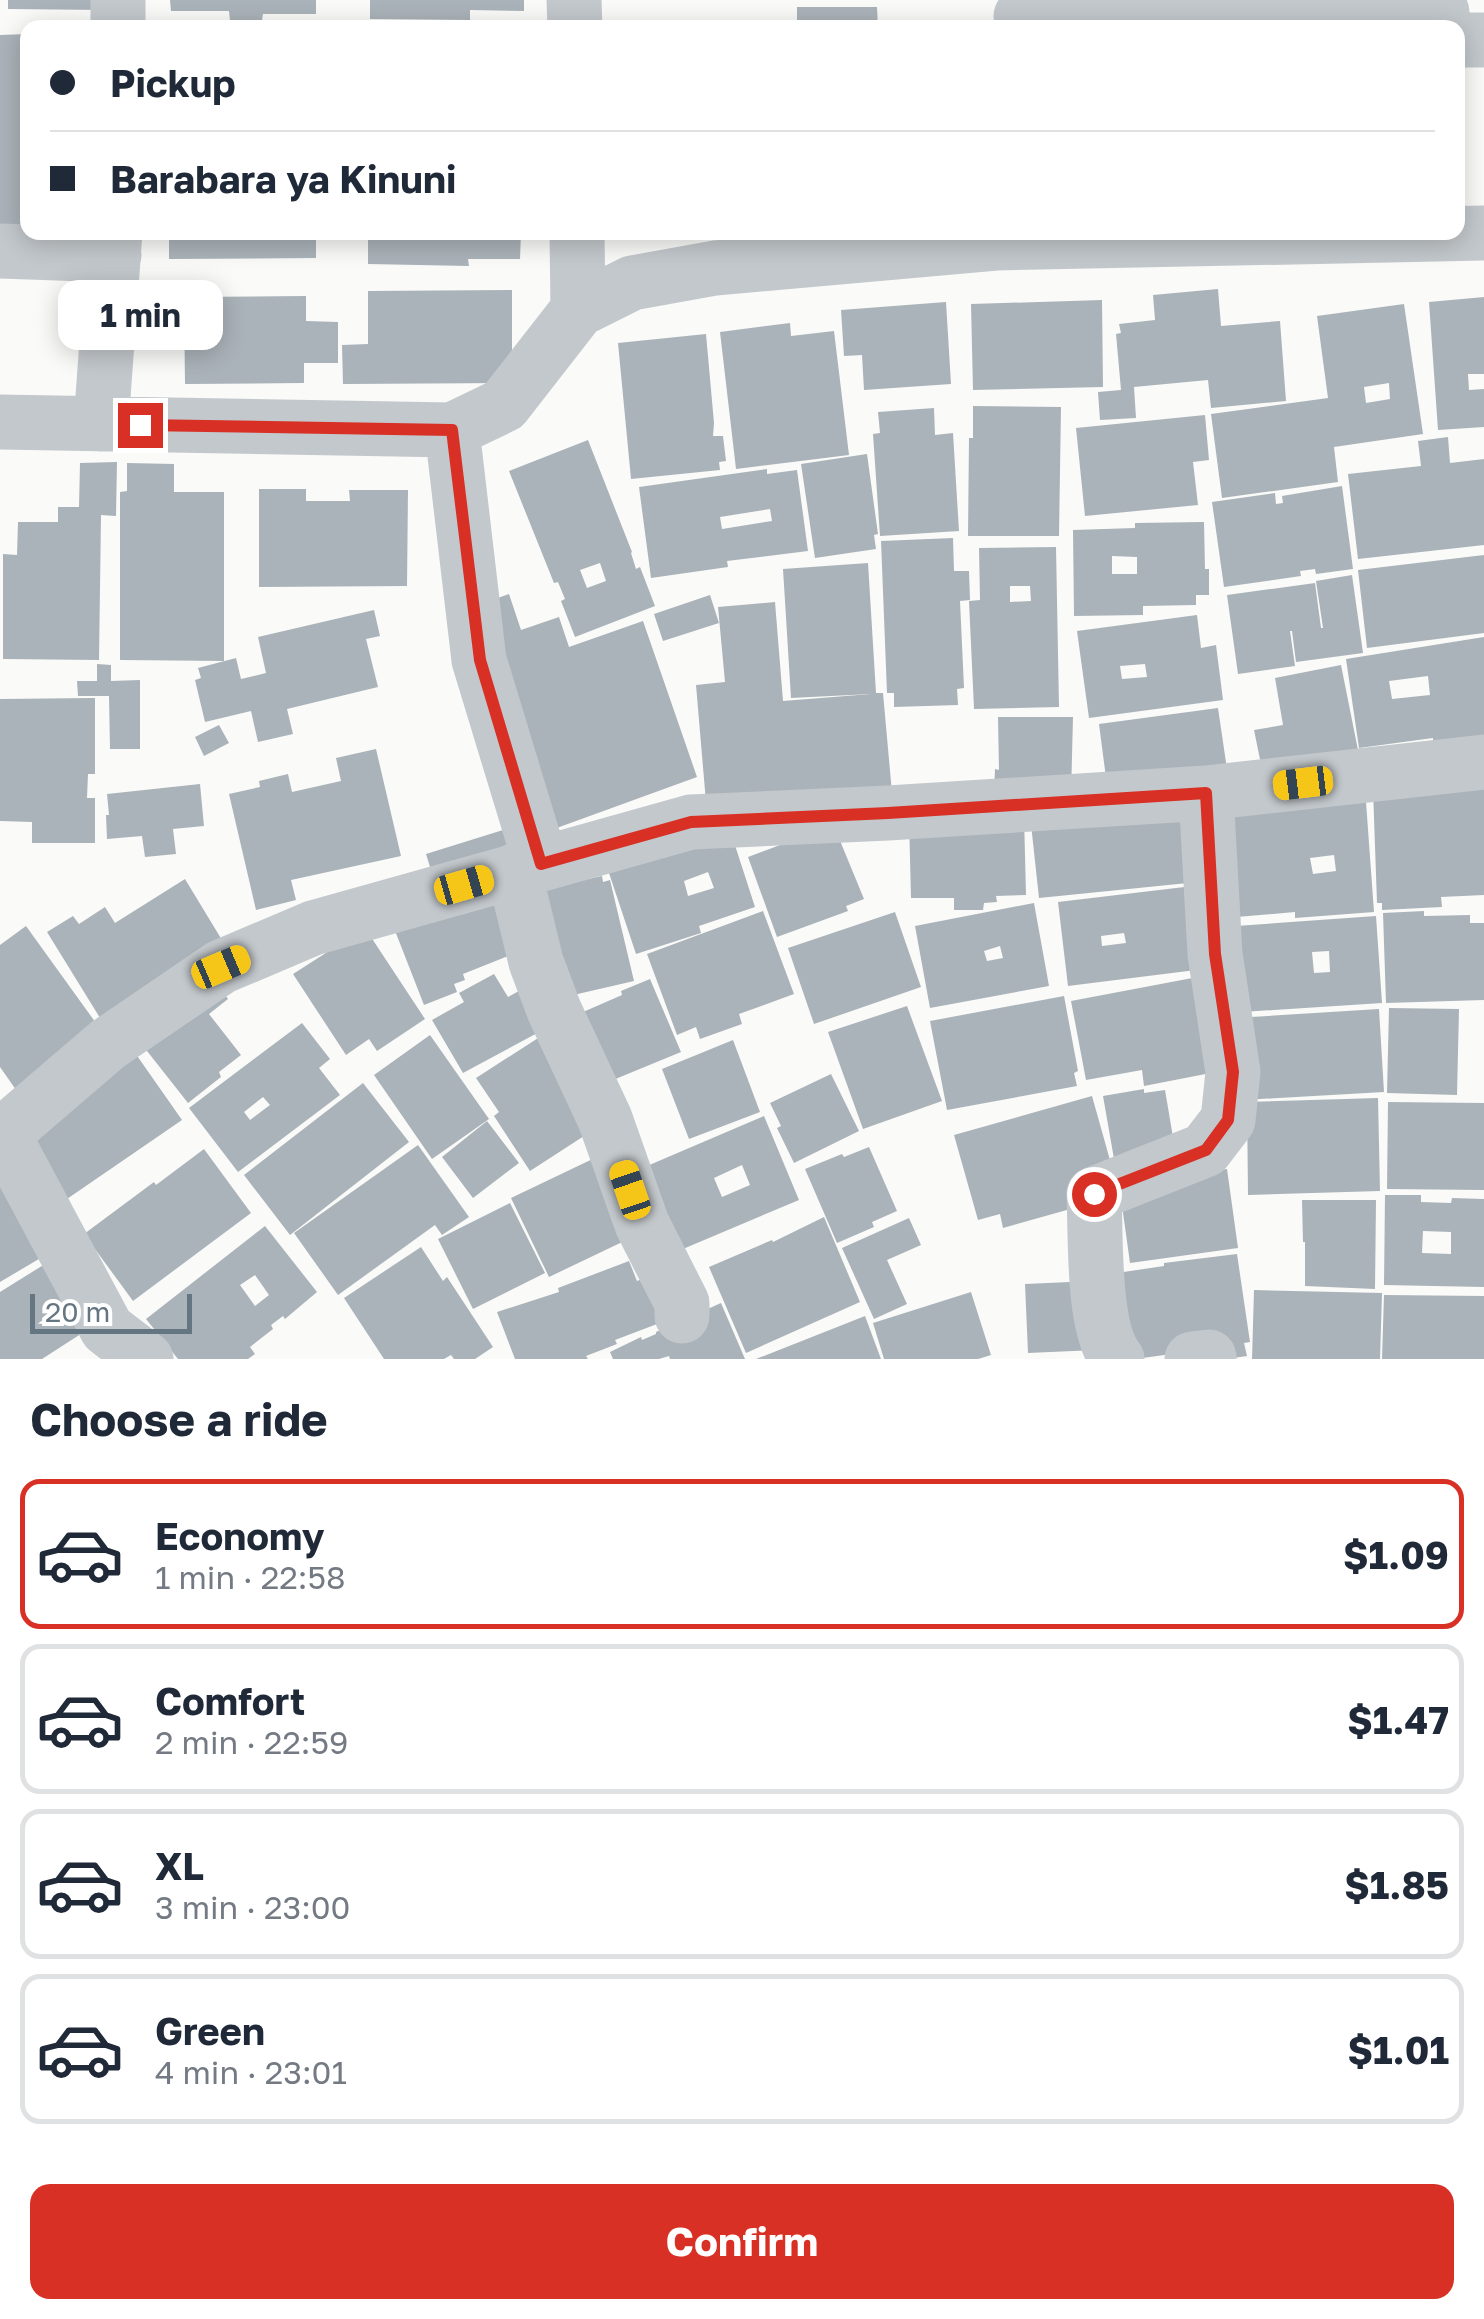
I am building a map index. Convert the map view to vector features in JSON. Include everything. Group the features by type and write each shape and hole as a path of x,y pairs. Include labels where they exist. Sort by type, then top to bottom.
{"street":[{"path":"1021,15 1262,20"},
{"path":"577,240 578,310"},
{"path":"0,422 452,430 504,405 578,310 632,283 715,268 977,240"},
{"path":"0,251 114,244 101,424"},
{"path":"452,430 480,660 528,867 536,962 605,1119 642,1224 682,1303 682,1316"},
{"path":"146,1359 107,1329 8,1144 0,1136 108,1044 221,967 312,928 691,822 1206,793 1484,762"},
{"path":"1117,1359 1110,1350 1098,1297 1094,1194 1206,1150 1228,1120 1233,1072 1215,954 1206,793"},
{"path":"1192,1359 1210,1359"}],"building":[{"path":"8,0 103,0 103,10 8,9"},
{"path":"170,0 316,0 316,14 263,14 262,20 230,20 229,11 171,11"},
{"path":"370,0 524,0 524,11 470,10 470,20 370,19"},
{"path":"797,7 877,7 878,20 797,20"},
{"path":"20,34 20,234 0,235 0,35"},
{"path":"169,240 316,240 316,258 169,259"},
{"path":"368,240 521,240 520,259 468,259 469,266 368,264"},
{"path":"1218,289 1221,326 1280,321 1286,401 1211,408 1208,380 1134,387 1136,418 1100,420 1098,392 1121,390 1116,334 1121,333 1119,324 1155,320 1153,295"},
{"path":"512,290 512,383 343,384 342,345 368,344 368,291"},
{"path":"306,296 306,321 338,322 338,363 304,363 304,383 185,384 184,297"},
{"path":"1484,297 1484,374 1468,374 1469,390 1484,389 1484,427 1438,430 1429,302"},
{"path":"1102,300 1103,387 973,390 971,304"},
{"path":"946,302 951,384 864,390 862,355 844,356 841,310"},
{"path":"1404,304 1423,434 1334,447 1338,482 1222,498 1211,414 1328,398 1317,316","holes":["1389,383 1390,399 1366,403 1364,387"]},
{"path":"790,323 791,336 834,331 849,455 736,469 720,332"},
{"path":"706,334 713,436 723,436 726,461 719,462 720,470 631,479 618,343"},
{"path":"973,406 1061,407 1059,536 968,536"},
{"path":"934,408 935,435 953,433 959,531 880,536 873,434 880,433 878,412"},
{"path":"1205,415 1209,460 1193,462 1198,505 1085,516 1076,428"},
{"path":"1448,437 1450,463 1484,459 1484,545 1358,559 1348,474 1421,466 1418,441"},
{"path":"588,440 636,569 640,567 655,606 575,637 561,601 565,599 558,582 554,583 509,471","holes":["600,563 606,581 587,588 580,570"]},
{"path":"867,454 878,534 874,535 876,549 815,558 801,464"},
{"path":"117,462 116,516 101,515 99,660 3,659 3,554 17,555 18,522 58,522 58,507 79,507 80,463"},
{"path":"127,463 174,464 174,492 224,492 224,661 120,660 120,492 127,491"},
{"path":"767,469 767,474 797,470 808,551 727,561 728,567 651,578 639,487","holes":["770,509 772,521 722,529 720,517"]},
{"path":"1342,486 1353,569 1316,574 1315,569 1300,571 1301,576 1224,587 1212,502 1275,493 1276,504 1283,503 1282,496"},
{"path":"259,489 306,489 306,501 350,501 349,490 408,490 407,586 259,587"},
{"path":"1204,522 1209,595 1196,595 1196,605 1143,606 1143,615 1074,616 1073,530 1135,528 1135,523","holes":["1112,556 1137,557 1137,574 1112,574"]},
{"path":"953,538 954,571 969,571 970,600 960,601 964,688 957,689 958,705 894,707 894,693 887,693 881,541"},
{"path":"1056,547 1059,707 974,709 969,601 980,600 979,548","holes":["1010,586 1030,586 1031,601 1010,602"]},
{"path":"1484,555 1484,633 1367,648 1358,570"},
{"path":"868,563 876,693 883,693 893,804 707,814 696,685 725,682 718,607 775,602 783,701 871,694 791,698 783,569"},
{"path":"1352,575 1363,653 1296,662 1290,631 1295,666 1238,674 1227,595 1315,583 1323,628 1316,581"},
{"path":"509,594 521,630 559,617 569,647 643,621 697,777 554,829 475,606"},
{"path":"710,595 719,623 663,641 654,614"},
{"path":"374,610 380,636 366,639 378,687 287,709 293,734 258,742 251,711 205,722 195,680 201,678 198,668 236,658 241,679 266,673 258,637"},
{"path":"1197,615 1201,648 1216,645 1223,700 1089,718 1077,631","holes":["1145,664 1147,677 1122,679 1120,666"]},
{"path":"1484,637 1484,736 1359,748 1346,659","holes":["1428,676 1430,695 1392,699 1389,681"]},
{"path":"97,664 111,665 111,681 140,680 140,749 110,749 109,696 78,696 77,681 97,681"},
{"path":"1341,665 1359,755 1263,774 1254,730 1283,725 1275,678"},
{"path":"95,698 95,774 88,774 87,798 95,798 95,843 32,843 32,822 0,821 0,699"},
{"path":"1218,708 1228,776 1108,793 1099,724"},
{"path":"998,717 1073,717 1071,796 994,795 995,769 999,770"},
{"path":"219,725 229,743 204,756 195,737"},
{"path":"376,749 401,856 291,880 296,900 256,910 229,794 260,787 259,781 288,774 292,792 341,781 336,758"},
{"path":"1484,778 1484,895 1441,897 1442,907 1382,910 1382,903 1377,903 1373,789"},
{"path":"200,784 204,826 173,829 176,854 145,857 142,836 107,839 107,794"},
{"path":"1185,799 1188,883 1039,898 1030,815"},
{"path":"1366,802 1374,912 1295,918 1295,912 1225,918 1217,812","holes":["1334,855 1336,871 1313,874 1310,858"]},
{"path":"1024,816 1026,895 996,896 997,902 984,903 983,910 954,910 954,898 911,898 909,818"},
{"path":"503,830 512,859 435,883 426,854"},
{"path":"818,831 836,831 864,899 846,906 848,911 777,937 748,857"},
{"path":"732,836 755,907 699,926 701,933 636,954 607,867","holes":["708,872 714,888 688,896 684,881"]},
{"path":"602,876 603,882 610,880 634,981 556,999 534,891"},
{"path":"503,878 531,947 463,974 465,980 454,984 457,992 424,1005 392,923"},
{"path":"185,879 225,945 105,1026 47,932 73,916 79,924 105,907 115,923"},
{"path":"1193,886 1204,969 1068,986 1058,902","holes":["1124,933 1126,943 1102,946 1101,936"]},
{"path":"1034,903 1049,986 930,1008 915,926","holes":["1000,946 1003,958 987,961 984,951"]},
{"path":"763,911 794,994 739,1014 742,1024 700,1039 696,1027 677,1035 647,954"},
{"path":"1424,911 1424,916 1470,915 1470,923 1484,923 1484,1000 1386,1003 1383,913"},
{"path":"895,912 921,987 814,1024 788,948"},
{"path":"1376,916 1382,1003 1242,1012 1236,926","holes":["1329,951 1330,972 1314,973 1312,952"]},
{"path":"26,926 106,1037 21,1097 0,1067 0,945"},
{"path":"365,928 425,1019 377,1051 369,1039 346,1055 293,974"},
{"path":"494,974 508,997 537,981 556,1023 463,1073 432,1020 464,1002 459,993"},
{"path":"1203,976 1221,1071 1144,1086 1142,1070 1086,1080 1071,1001"},
{"path":"650,979 681,1052 596,1087 567,1019"},
{"path":"215,981 228,999 209,1014 241,1055 188,1103 136,1037"},
{"path":"1064,996 1078,1071 1074,1073 1077,1086 947,1110 930,1021"},
{"path":"907,1006 942,1101 863,1129 828,1032"},
{"path":"1389,1008 1459,1009 1457,1095 1387,1093"},
{"path":"1379,1009 1384,1092 1243,1100 1251,1017"},
{"path":"302,1023 330,1059 319,1068 340,1095 238,1172 189,1108","holes":["263,1097 270,1105 250,1120 244,1112"]},
{"path":"549,1031 601,1125 530,1171 494,1116 499,1112 476,1078"},
{"path":"430,1035 489,1119 432,1159 374,1075"},
{"path":"733,1040 760,1112 689,1139 662,1069"},
{"path":"133,1050 182,1120 64,1201 15,1129"},
{"path":"831,1074 859,1131 794,1163 770,1103"},
{"path":"363,1083 409,1142 290,1235 244,1175"},
{"path":"1144,1089 1144,1093 1165,1090 1177,1161 1117,1176 1103,1096"},
{"path":"1092,1096 1115,1178 1074,1208 1003,1228 1000,1214 978,1220 954,1135"},
{"path":"1378,1098 1380,1191 1248,1195 1247,1102"},
{"path":"1388,1102 1484,1103 1484,1190 1387,1189"},
{"path":"764,1116 799,1200 664,1257 640,1169","holes":["742,1165 750,1185 722,1197 714,1178"]},
{"path":"487,1121 519,1163 473,1198 442,1157"},
{"path":"418,1145 469,1217 442,1235 435,1225 338,1295 294,1233"},
{"path":"869,1147 897,1211 872,1222 874,1227 837,1243 805,1169"},
{"path":"204,1149 251,1213 133,1301 84,1234"},
{"path":"601,1155 639,1234 549,1277 511,1198"},
{"path":"1227,1169 1238,1248 1130,1263 1119,1184"},
{"path":"0,1183 54,1250 0,1282"},
{"path":"1385,1195 1421,1195 1421,1202 1484,1199 1484,1287 1384,1285","holes":["1423,1231 1451,1232 1451,1254 1422,1253"]},
{"path":"1302,1200 1376,1200 1375,1289 1305,1286"},
{"path":"510,1203 545,1273 473,1309 438,1239"},
{"path":"824,1217 860,1302 746,1353 709,1267"},
{"path":"909,1218 921,1245 887,1260 907,1304 874,1319 842,1248"},
{"path":"265,1226 317,1292 285,1319 283,1316 271,1325 273,1329 250,1347 255,1354 248,1359 178,1359 146,1319","holes":["255,1275 269,1295 255,1306 240,1285"]},
{"path":"421,1247 443,1281 447,1277 493,1347 475,1359 454,1359 451,1355 444,1359 384,1359 344,1298"},
{"path":"1237,1254 1250,1342 1244,1343 1247,1356 1226,1359 1215,1348 1135,1359 1110,1274"},
{"path":"629,1261 637,1281 650,1276 678,1316 615,1340 617,1344 586,1356 588,1359 515,1359 497,1312 559,1292 558,1288"},
{"path":"45,1264 87,1330 42,1359 0,1359 0,1292"},
{"path":"1093,1281 1096,1350 1028,1353 1025,1284"},
{"path":"1254,1290 1382,1293 1380,1359 1252,1359"},
{"path":"971,1292 991,1355 978,1359 884,1359 873,1323"},
{"path":"1384,1295 1484,1296 1484,1359 1382,1359"},
{"path":"721,1303 745,1359 613,1359 610,1352"},
{"path":"865,1316 881,1359 756,1359"}],"route":[{"path":"140,425 452,430 480,660 541,864 691,822 1206,793 1215,954 1233,1072 1228,1120 1206,1150 1094,1194"}]}
